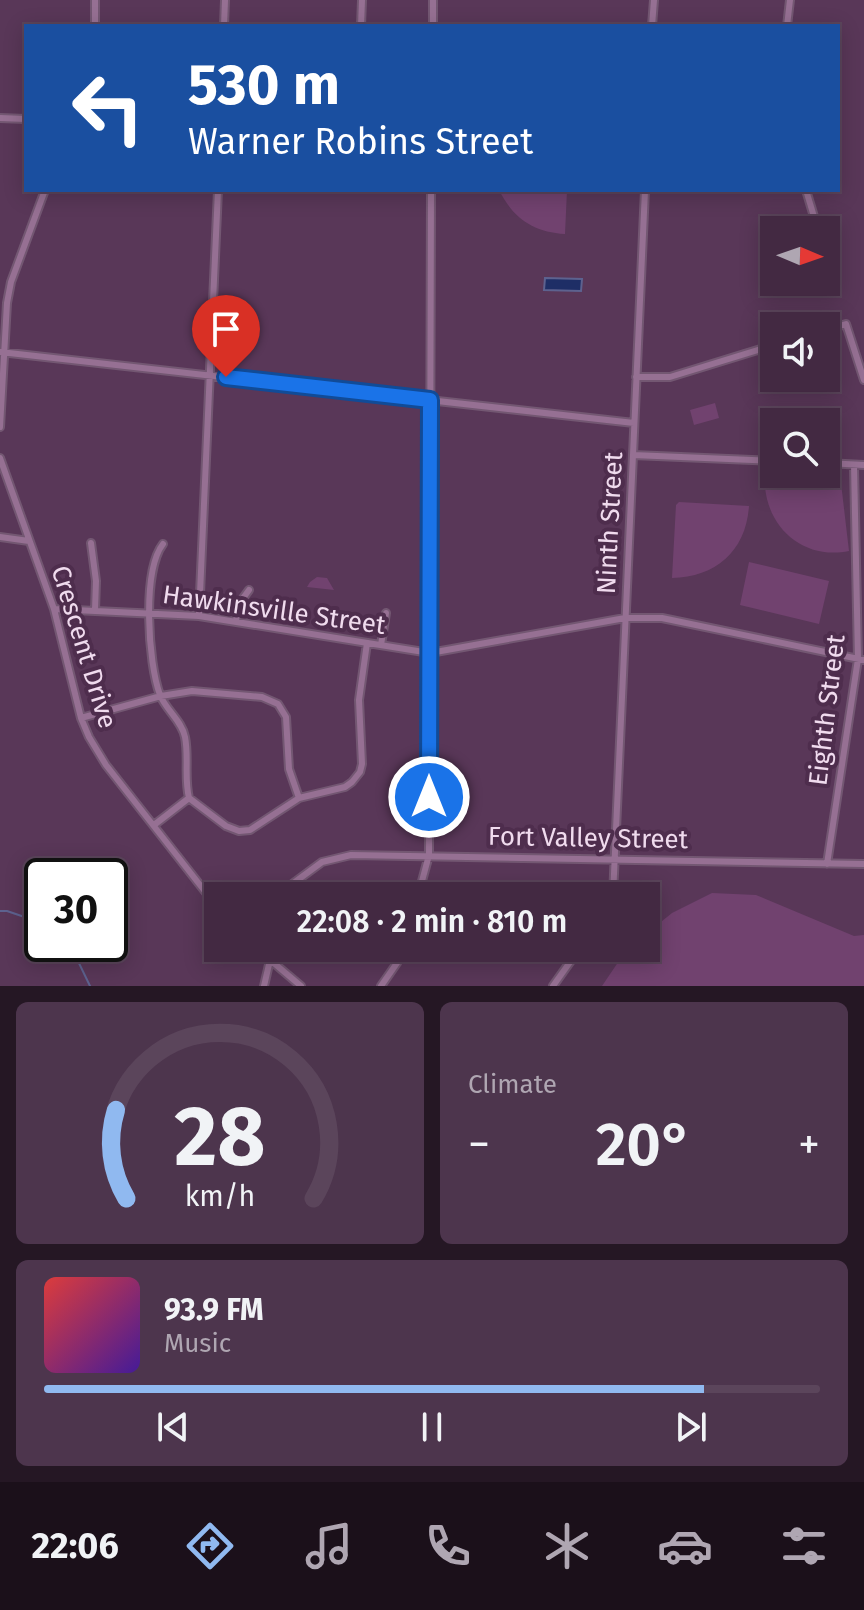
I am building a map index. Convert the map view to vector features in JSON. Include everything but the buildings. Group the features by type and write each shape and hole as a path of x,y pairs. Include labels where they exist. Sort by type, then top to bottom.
{"street":[{"path":"95,0 95,24"},
{"path":"224,24 225,0"},
{"path":"361,24 362,0"},
{"path":"433,0 433,24"},
{"path":"652,24 654,0"},
{"path":"787,24 790,0"},
{"path":"0,118 24,119"},
{"path":"0,427 2,352 11,282 44,192"},
{"path":"199,616 218,192"},
{"path":"422,882 429,855 431,192"},
{"name":"Ninth Street","path":"616,858 645,192"},
{"path":"807,192 814,216"},
{"path":"840,326 846,324 864,380"},
{"path":"636,377 670,377 760,349"},
{"path":"2,352 634,423"},
{"path":"633,455 760,460"},
{"name":"Crescent Drive","path":"0,458 54,609 81,718 96,750 204,890"},
{"path":"840,464 864,465"},
{"name":"Eighth Street","path":"827,864 861,660 854,465"},
{"path":"0,537 29,541"},
{"path":"91,543 96,581 95,610"},
{"path":"163,544 153,560 151,663 161,696 186,739 185,777 189,798 206,813 239,831 258,826 299,798 345,787 360,772 359,700 367,643"},
{"path":"236,622 238,605 249,590"},
{"name":"Hawkinsville Street","path":"54,609 199,616 430,653 625,618 677,619 861,660"},
{"path":"381,645 386,613"},
{"path":"81,718 161,696 192,691 272,700 286,717 289,769 299,798"},
{"path":"154,825 189,798"},
{"name":"Fort Valley Street","path":"295,882 322,862 351,855 864,864"},
{"path":"614,882 616,858"},
{"path":"264,986 270,962"},
{"path":"272,962 301,986"},
{"path":"381,986 396,962"},
{"path":"553,986 570,962"}],"shaded area":[{"path":"500,192 567,192 565,234 543,230 525,222"},
{"path":"715,403 719,418 694,425 690,410"},
{"path":"840,482 849,551 833,553 804,546 782,529 768,502 765,488 840,488"},
{"path":"679,502 749,506 742,536 726,558 702,573 672,578 676,505"},
{"path":"749,562 829,581 819,624 740,605"},
{"path":"317,577 327,578 334,590 307,587"},
{"path":"712,893 756,895 854,936 864,935 864,986 602,986 618,962 660,962 660,923 672,913"}],"water":[{"path":"545,278 582,279 581,291 544,290"}],"waterway":[{"path":"0,911 24,917"},
{"path":"78,962 90,986"}],"route":[{"path":"226,377 430,400 429,797"}]}
